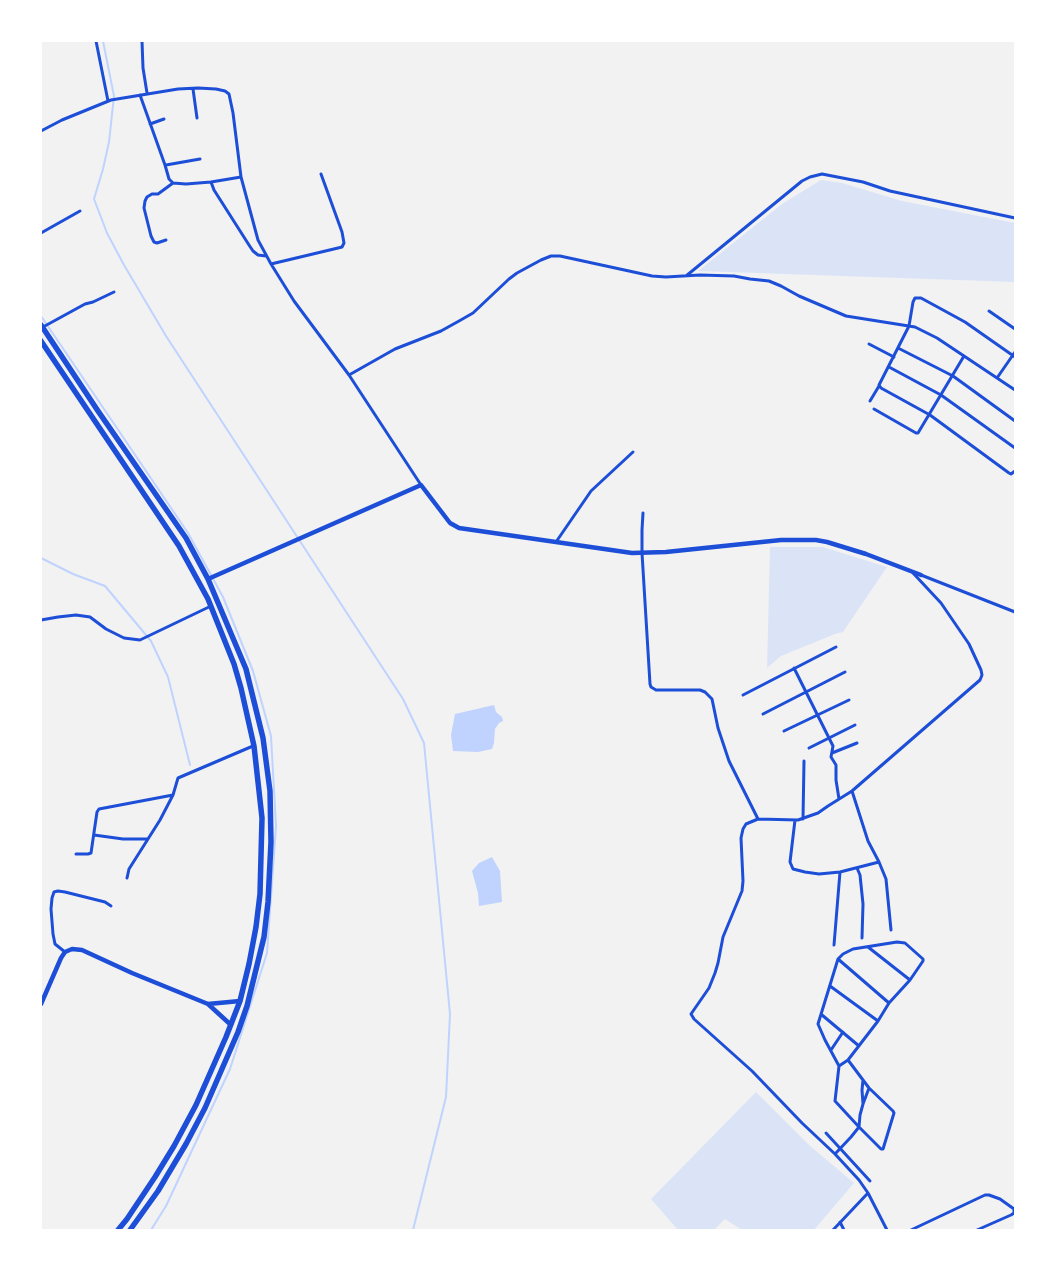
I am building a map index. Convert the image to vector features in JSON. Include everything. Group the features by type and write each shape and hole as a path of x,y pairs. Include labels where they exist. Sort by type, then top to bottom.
{"highway":[{"path":"43,326 98,411 186,538 209,579 246,669 263,738 270,791 272,842 268,902 264,937 247,1006 238,1032 205,1108 173,1167 130,1230"},
{"path":"41,341 174,538 208,598 234,664 241,688 254,746 262,818 260,894 255,936 240,1002 196,1105 174,1146 118,1230"}],"street":[{"path":"96,41 109,100"},
{"path":"142,41 143,68 147,94"},
{"path":"41,131 109,100 178,89 216,89 229,94 241,176 258,240 266,256 294,301 349,375 421,485 450,523 456,527 642,553 775,540 816,540 866,554 1015,612"},
{"path":"193,89 197,118"},
{"path":"140,95 169,179 173,183"},
{"path":"150,124 164,119"},
{"path":"165,165 200,159"},
{"path":"271,264 342,247 344,243 343,238 321,174"},
{"path":"685,276 802,180 810,176 822,174 862,182 890,191 1015,218"},
{"path":"166,240 157,243 151,236 144,204 147,197 152,194 158,194 173,183 211,182 241,176"},
{"path":"211,182 214,190 249,246 258,254 266,256"},
{"path":"41,234 80,211"},
{"path":"349,375 395,349 460,322 473,313 517,273 551,256 560,256 652,276 734,276 769,280 798,296 846,316 915,327 937,338 1015,390"},
{"path":"43,326 85,304 114,292"},
{"path":"870,400 880,386 909,326 915,298 921,298 965,322 1014,355 997,378"},
{"path":"989,311 1015,329"},
{"path":"869,344 894,357"},
{"path":"898,348 953,376 1015,421"},
{"path":"874,409 917,434 920,432 964,356"},
{"path":"889,367 941,396 1015,448"},
{"path":"880,386 930,415 1009,473 1012,474 1015,471"},
{"path":"556,542 592,491 633,452"},
{"path":"209,579 421,485"},
{"path":"644,513 642,553 651,687 656,690 700,690 712,698 718,728 729,761 758,819"},
{"path":"887,1230 868,1193 859,1180 752,1071 690,1014 709,988 718,963 723,937 742,891 741,838 746,824 758,819 803,819 818,813 852,791 980,680 982,675 977,659 969,644 941,603 912,572"},
{"path":"41,620 76,615 90,617 106,629 124,638 140,640 211,606"},
{"path":"743,694 836,647"},
{"path":"794,668 833,746 831,757 836,765 839,799"},
{"path":"763,714 845,672"},
{"path":"784,731 849,700"},
{"path":"809,748 855,725"},
{"path":"832,753 857,743"},
{"path":"127,878 129,869 160,820 173,795 178,778 254,746"},
{"path":"803,819 804,762"},
{"path":"852,791 868,841 886,879 891,930"},
{"path":"76,854 90,854 96,812 99,809 173,795"},
{"path":"794,820 790,862 793,869 820,874 840,872 879,862"},
{"path":"94,835 123,839 148,838"},
{"path":"858,868 863,904 862,938"},
{"path":"834,945 840,872"},
{"path":"65,952 55,944 53,934 51,909 54,892 65,892 105,902 112,906"},
{"path":"839,1066 848,1060 878,1021 889,1003 910,980 923,961 905,943 897,942 853,949 838,959 818,1024 839,1066 835,1100 859,1127 883,1149 894,1113 869,1088 848,1060"},
{"path":"868,947 910,980"},
{"path":"41,1004 65,952 72,949 82,950 208,1004 231,1025"},
{"path":"838,959 889,1003"},
{"path":"830,986 878,1021"},
{"path":"208,1004 240,1002"},
{"path":"822,1015 859,1046"},
{"path":"831,1050 843,1032"},
{"path":"863,1080 863,1104"},
{"path":"835,1154 859,1127 860,1114 869,1088"},
{"path":"826,1133 870,1181"},
{"path":"833,1230 868,1193"},
{"path":"911,1230 985,1195 1000,1199 1014,1209 1014,1213 1011,1215 976,1230"},
{"path":"840,1222 844,1230"},
{"path":"923,1224 926,1230"}],"shaded area":[{"path":"821,180 842,183 902,201 1015,223 1015,282 698,271 782,204"},
{"path":"770,547 823,547 887,567 843,632 781,656 767,668"},
{"path":"756,1092 809,1145 854,1183 814,1230 742,1230 725,1219 714,1230 678,1230 651,1199"}],"water":[{"path":"494,705 496,712 502,717 503,721 495,729 492,749 478,752 453,751 451,735 455,714"},
{"path":"492,857 500,871 502,902 479,906 478,893 472,871 479,863"}],"waterway":[{"path":"103,41 114,96 109,142 94,199 107,233 166,336 403,699 424,743 450,1014 446,1097 413,1230"},
{"path":"41,316 188,533 223,597 253,671 271,736 276,826 267,953 230,1069 166,1206 151,1230"},
{"path":"41,558 73,574 105,586 151,641 168,677 190,765"}]}
